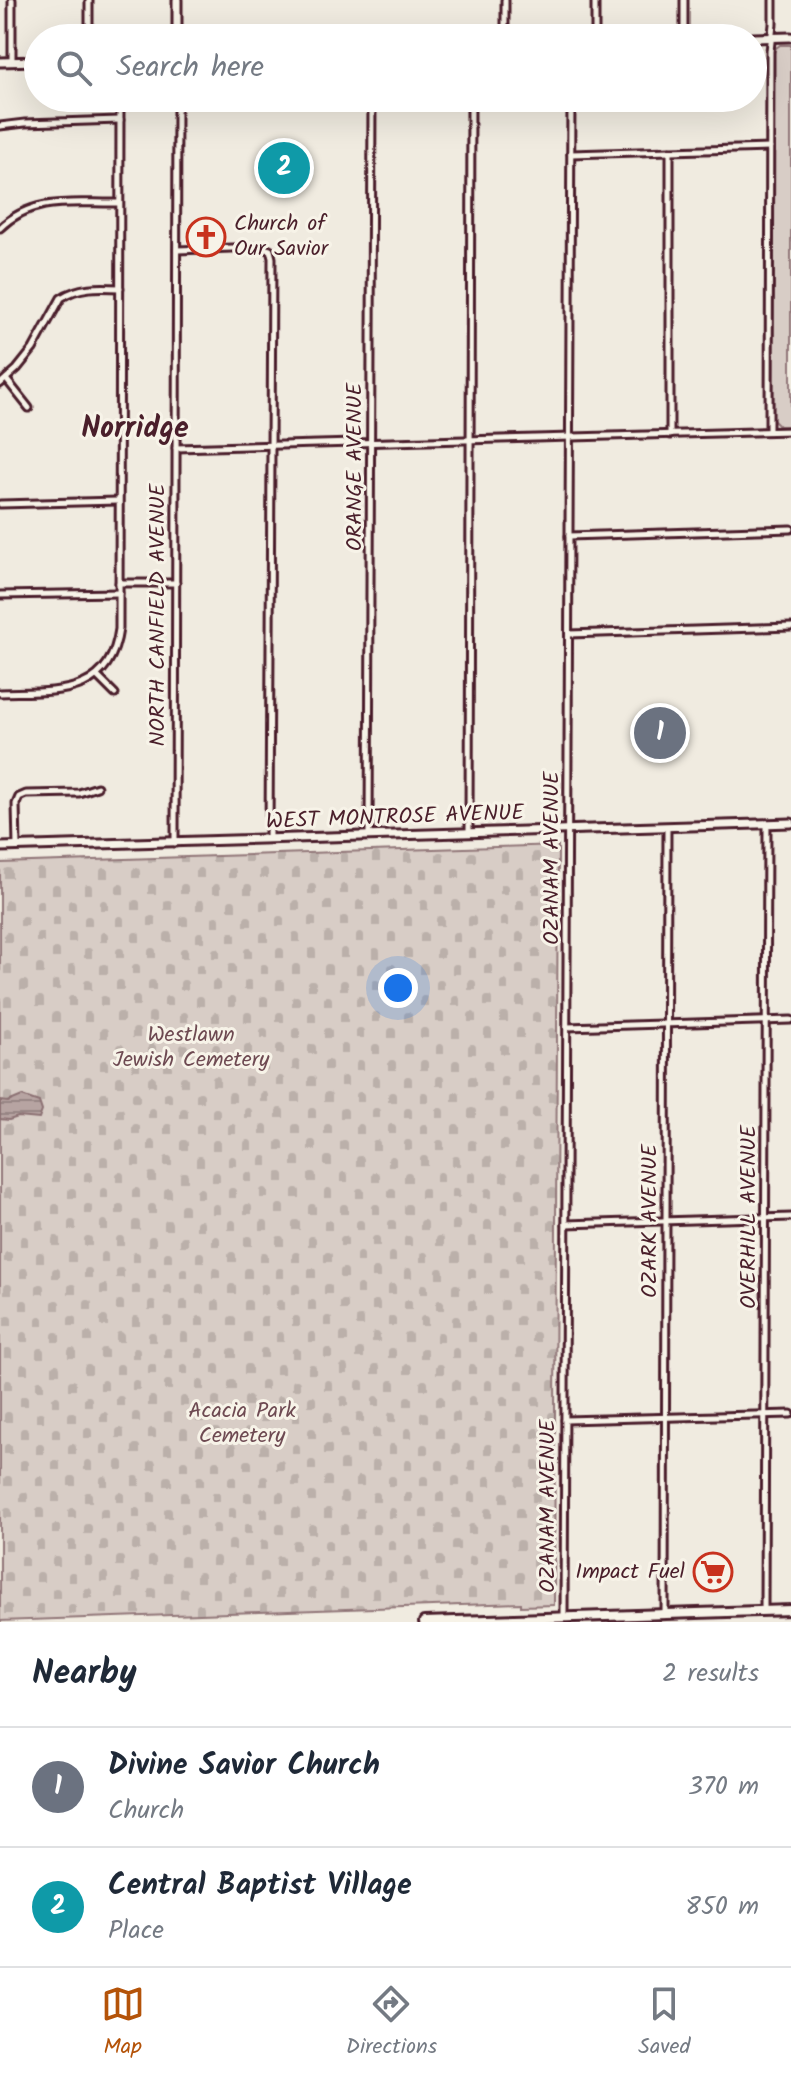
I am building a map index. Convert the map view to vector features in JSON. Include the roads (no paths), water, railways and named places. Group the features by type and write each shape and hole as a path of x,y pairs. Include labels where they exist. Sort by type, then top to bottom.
{"main road":[{"path":"424,1622 791,1610"}],"street":[{"path":"12,0 12,62"},
{"path":"89,0 89,24"},
{"path":"177,0 177,24"},
{"path":"505,0 505,24"},
{"path":"595,0 595,24"},
{"path":"684,0 684,24"},
{"path":"769,431 773,0"},
{"path":"767,38 791,37"},
{"path":"0,62 24,62"},
{"path":"0,693 81,686 97,676 116,647 119,629 120,112"},
{"name":"NORTH CANFIELD AVENUE","path":"175,843 177,112"},
{"name":"ORANGE AVENUE","path":"369,836 372,112"},
{"path":"469,834 471,112"},
{"name":"OZANAM AVENUE","path":"564,1617 571,112"},
{"path":"0,126 120,120"},
{"path":"571,154 770,148"},
{"path":"670,151 670,435"},
{"path":"0,228 16,215 44,204 119,203"},
{"path":"177,250 260,247 270,250 272,258 269,840"},
{"path":"0,384 33,349 61,298 86,288 120,288"},
{"path":"6,379 29,408"},
{"path":"176,448 791,431"},
{"path":"0,504 118,501"},
{"path":"569,536 791,529"},
{"path":"119,583 176,583"},
{"path":"0,595 119,593"},
{"path":"569,634 791,627"},
{"path":"97,676 115,694"},
{"path":"17,847 17,800 22,795 79,793 97,787"},
{"name":"WEST MONTROSE AVENUE","path":"0,847 791,823"},
{"name":"OVERHILL AVENUE","path":"764,1611 767,824"},
{"name":"OZARK AVENUE","path":"665,1614 667,827"},
{"path":"567,1027 791,1020"},
{"path":"566,1224 791,1217"},
{"path":"565,1420 791,1414"}],"place":[{"name":"Central Baptist Village","path":"284,168"},
{"name":"Church of Our Savior","path":"206,237"},
{"name":"Divine Savior Church","path":"660,733"},
{"name":"Impact Fuel","path":"713,1572"}],"district":[{"name":"Norridge","path":"135,429"}],"park label":[{"name":"Westlawn Jewish Cemetery","path":"191,1048"},
{"name":"Acacia Park Cemetery","path":"242,1424"}]}
